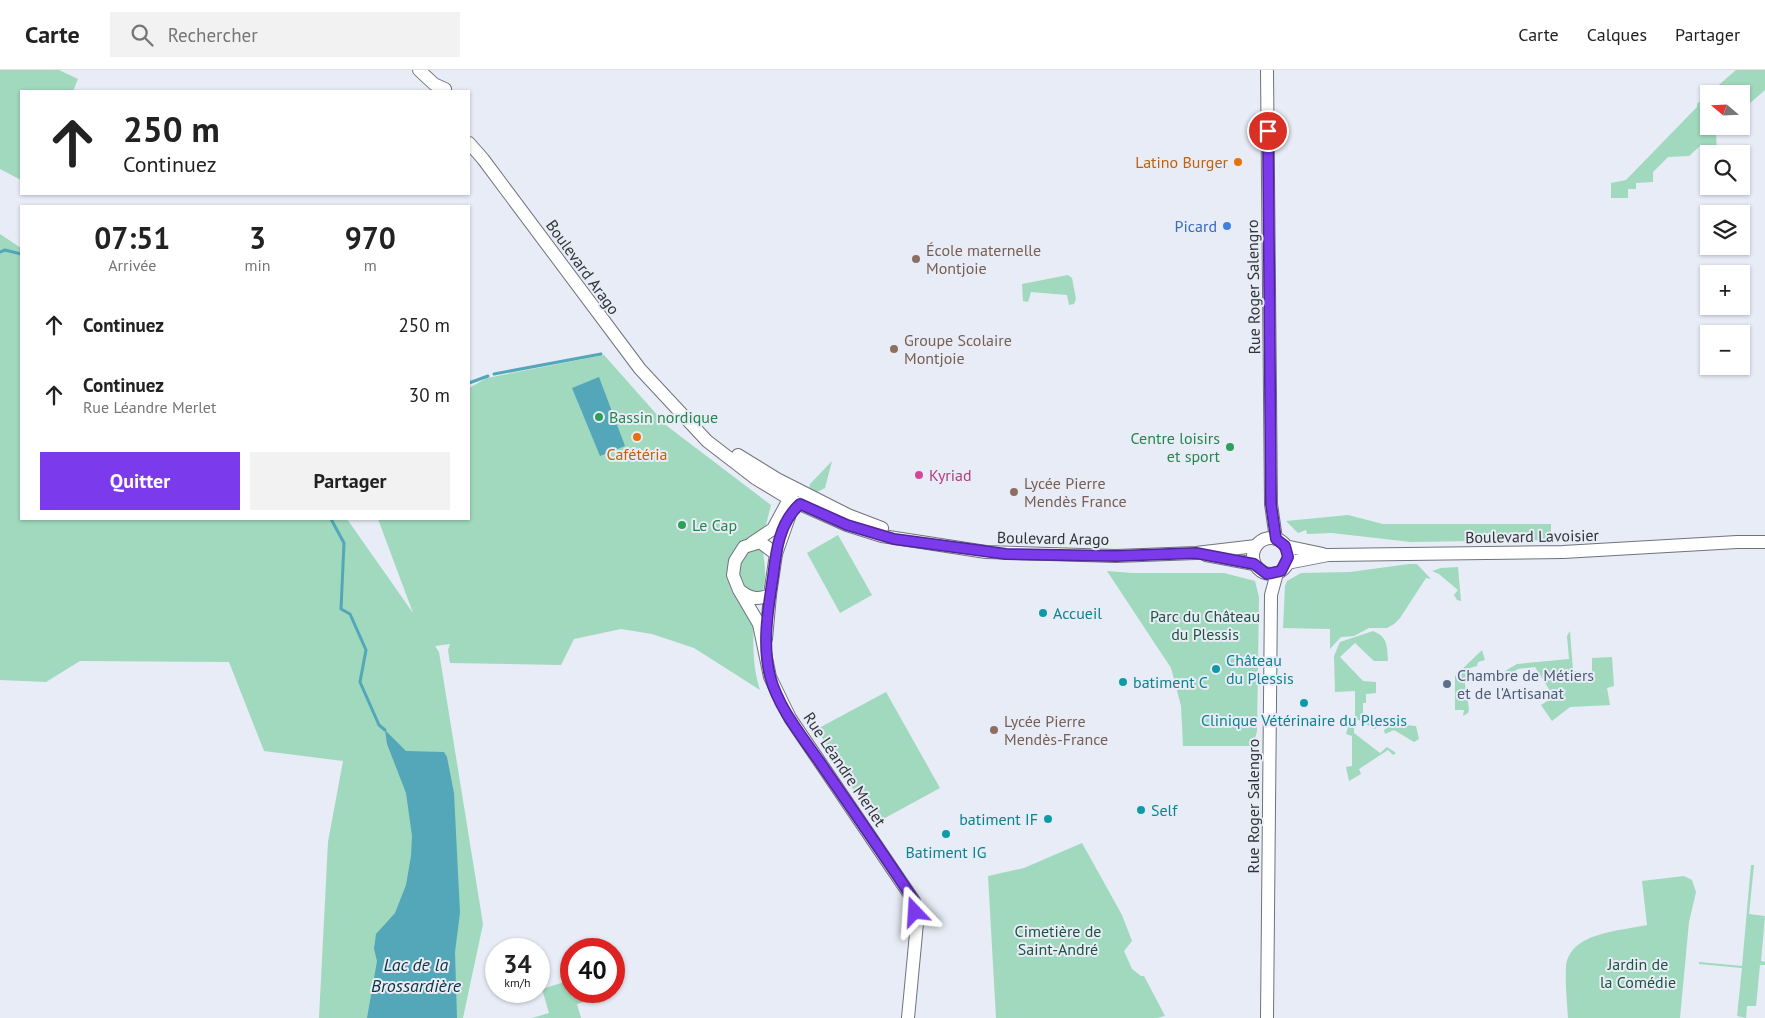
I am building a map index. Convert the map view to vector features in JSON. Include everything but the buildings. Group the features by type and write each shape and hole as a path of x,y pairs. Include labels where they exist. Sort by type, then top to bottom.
{"main road":[{"path":"415,70 429,90"},
{"path":"419,70 434,84 445,90"},
{"name":"Rue Roger Salengro","path":"1267,70 1270,543"},
{"name":"Boulevard Arago","path":"470,142 607,327 640,369 672,404 741,457 798,496 847,525 888,538 1006,554 1116,556 1196,553 1270,543"},
{"path":"798,496 784,524 776,554 770,594 755,599 746,597 738,590 734,575 735,561 744,546 773,529 798,496"},
{"name":"Boulevard Lavoisier","path":"1737,542 1765,536"},
{"path":"751,543 760,542 776,554"},
{"name":"Boulevard Lavoisier","path":"1287,563 1328,555 1563,552 1765,542"},
{"path":"1270,543 1288,557 1287,563 1276,573 1270,594 1253,555 1270,543"},
{"name":"Boulevard Lavoisier","path":"1270,543 1328,555"},
{"name":"Boulevard Arago","path":"1196,553 1258,568"},
{"path":"1258,568 1276,573"},
{"name":"Rue Léandre Merlet","path":"738,590 759,624 766,649 770,677 790,718 914,901 917,923 908,1018"},
{"name":"Rue Léandre Merlet","path":"766,649 770,594"},
{"name":"Rue Roger Salengro","path":"1268,1018 1270,594"}],"green space":[{"path":"0,70 59,70 78,79 73,90 20,90 20,179 0,169"},
{"path":"1736,70 1765,70 1765,90 1750,103 1750,85 1719,85"},
{"path":"1700,101 1700,135 1716,135 1717,145 1700,145 1689,156 1668,157 1653,172 1653,182 1636,183 1636,189 1628,189 1628,198 1611,198 1611,183 1626,180 1697,107"},
{"path":"0,234 20,247 20,520 348,520 413,613 378,520 470,520 470,387 487,378 604,355 667,426 771,505 763,543 765,582 762,592 757,594 754,630 755,666 760,690 694,648 652,634 621,629 574,639 561,665 450,663 448,650 450,644 435,646 439,652 483,924 463,1018 319,1018 328,842 343,761 264,751 229,662 80,661 46,682 0,680"},
{"path":"1068,275 1072,278 1076,299 1074,304 1069,305 1067,295 1031,292 1028,302 1023,301 1022,284"},
{"path":"832,461 825,488 815,493 809,489 810,484"},
{"path":"1348,515 1383,524 1551,524 1551,540 1411,542 1332,533 1307,534 1306,530 1298,533 1286,521"},
{"path":"838,535 872,595 840,613 807,553"},
{"path":"1417,564 1431,579 1426,578 1400,618 1387,628 1369,628 1354,636 1341,637 1330,649 1330,629 1283,628 1285,586 1287,581 1301,573 1350,572"},
{"path":"1458,567 1461,601 1457,600 1454,595 1458,590 1439,574 1432,571 1441,568"},
{"name":"Parc du Château du Plessis","path":"1107,571 1132,573 1224,573 1255,581 1259,597 1257,731 1253,746 1183,746 1181,706 1171,668"},
{"path":"1373,631 1382,636 1386,643 1388,661 1374,661 1355,643 1340,657 1363,681 1376,682 1376,693 1366,694 1366,703 1363,703 1363,718 1383,719 1383,723 1375,729 1355,718 1355,691 1335,692 1334,656 1340,642"},
{"path":"1570,631 1573,671 1592,673 1592,658 1612,657 1614,686 1607,688 1610,705 1570,707 1552,721 1541,705 1554,697 1535,667 1518,669 1502,680 1500,674 1517,664 1569,659 1567,636"},
{"path":"1482,650 1485,660 1478,662 1477,666 1470,668 1471,673 1464,678 1469,709 1468,713 1463,716 1464,710 1455,710 1455,676"},
{"path":"886,692 940,788 874,824 817,729"},
{"path":"1349,724 1354,728 1354,733 1380,753 1387,747 1396,753 1393,755 1388,750 1359,769 1361,774 1349,781 1346,767 1352,766 1352,736 1346,734"},
{"path":"1393,724 1416,726 1419,739 1414,742 1394,730 1385,734 1384,730"},
{"name":"Cimetière de Saint-André","path":"1082,843 1122,915 1132,941 1124,951 1132,969 1141,976 1144,976 1165,1016 1157,1018 996,1018 988,876 1024,868"},
{"path":"1751,865 1754,865 1749,914 1765,916 1761,961 1765,962 1765,965 1760,965 1756,1006 1747,1006 1746,1018 1737,1016 1742,968 1699,964 1699,962 1742,966"},
{"name":"Jardin de la Comédie","path":"1684,876 1692,880 1696,892 1689,922 1680,1018 1568,1018 1566,967 1569,955 1586,940 1598,935 1647,925 1642,881"},
{"path":"560,983 560,1003 580,1003 577,1004 581,1018 532,1018 549,1013 546,1003 550,1003 550,987"}],"water":[{"name":"Bassin nordique","path":"599,377 625,446 600,456 572,388"},
{"name":"Lac de la Brossardière","path":"385,730 406,751 444,752 447,757 454,793 460,913 455,952 457,1018 367,1018 377,961 374,949 376,934 395,913 406,885 411,856 412,836 406,793 387,744"}],"waterway":[{"path":"0,252 5,250 20,254"},
{"path":"494,374 601,354"},
{"path":"470,383 488,376"},
{"path":"332,520 344,543 341,609 350,614 366,650 360,682 379,725 385,730"}],"place":[{"name":"Latino Burger","path":"1238,162"},
{"name":"Picard","path":"1227,226"},
{"name":"École maternelle Montjoie","path":"916,259"},
{"name":"Groupe Scolaire Montjoie","path":"894,349"},
{"name":"Bassin nordique","path":"599,417"},
{"name":"Cafétéria","path":"637,437"},
{"name":"Centre loisirs et sport","path":"1230,447"},
{"name":"Kyriad","path":"919,475"},
{"name":"Lycée Pierre Mendès France","path":"1014,492"},
{"name":"Le Cap","path":"682,525"},
{"name":"Accueil","path":"1043,613"},
{"name":"Château du Plessis","path":"1216,669"},
{"name":"batiment C","path":"1123,682"},
{"name":"Chambre de Métiers et de l'Artisanat","path":"1447,684"},
{"name":"Clinique Vétérinaire du Plessis","path":"1304,703"},
{"name":"Lycée Pierre Mendès-France","path":"994,730"},
{"name":"Self","path":"1141,810"},
{"name":"batiment IF","path":"1048,819"},
{"name":"Batiment IG","path":"946,834"}],"route":[{"path":"915,912 914,901 790,718 770,677 766,649 770,594 776,554 784,524 791,512 800,504 847,525 882,536 983,552 1116,556 1196,553 1254,564 1267,574 1276,573 1285,568 1288,551 1276,539 1275,521 1271,504 1268,131"}]}
